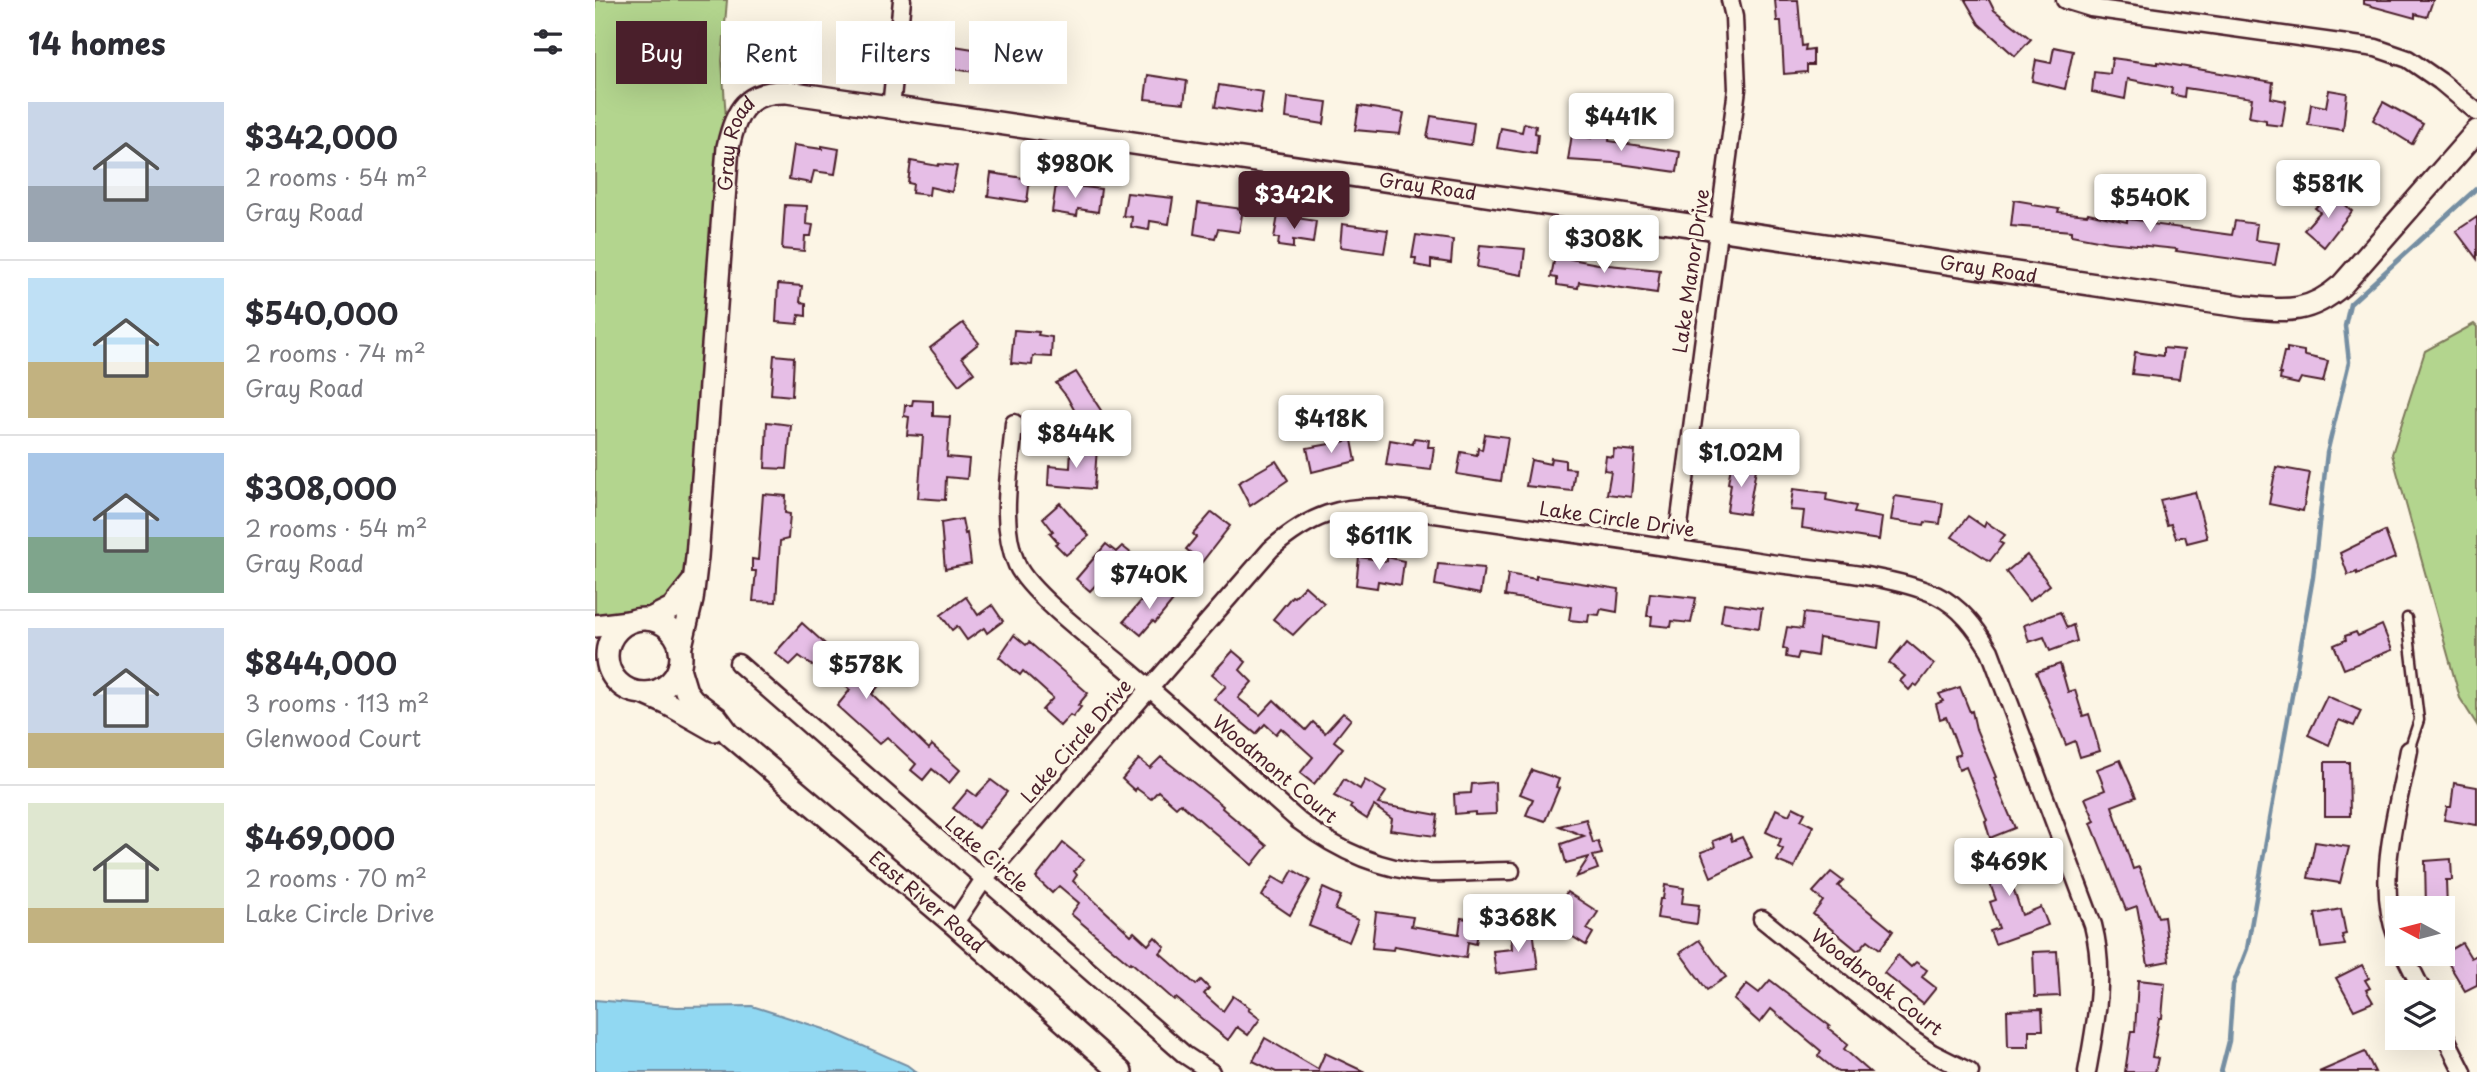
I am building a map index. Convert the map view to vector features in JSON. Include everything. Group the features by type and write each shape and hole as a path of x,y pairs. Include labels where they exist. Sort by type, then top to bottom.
{"street":[{"path":"891,108 902,0"},
{"name":"Lake Manor Drive","path":"1676,548 1737,89 1734,17 1730,0"},
{"path":"2065,0 2091,8 2376,48 2407,59 2440,81 2477,112"},
{"name":"Gray Road","path":"680,659 692,600 697,557 726,161 732,125 743,107 763,93 774,92 891,108 2283,311 2318,303 2342,285 2477,131"},
{"name":"Woodmont Court","path":"1014,423 1007,514 1010,545 1018,568 1039,593 1299,821 1340,849 1379,863 1430,873 1511,871"},
{"name":"Lake Circle Drive","path":"954,923 984,879 1271,549 1315,517 1357,507 1392,508 1889,581 1916,588 1960,611 1976,628 1990,651 2095,932 2101,959 2100,984 2087,1072"},
{"path":"595,626 639,620 665,625 674,634 680,659 665,686 655,692 631,691 621,686 601,659 618,629 639,620 671,608 692,583"},
{"name":"East River Road","path":"680,659 687,691 693,700 717,718 729,734 954,923 1121,1072"},
{"name":"Lake Circle","path":"738,663 1185,1055 1211,1072"},
{"name":"East River Road","path":"643,693 668,704 711,730 729,734"},
{"path":"2389,896 2388,873 2409,750"},
{"name":"Woodbrook Court","path":"1762,919 1910,1038 1932,1053 1970,1072"},
{"path":"2452,1050 2463,1072"}],"lane":[{"path":"2407,618 2419,720 2409,750"}],"green space":[{"path":"595,0 727,0 725,21 721,21 721,84 724,84 728,147 697,557 683,581 667,600 654,609 617,619 595,620"},
{"path":"2474,324 2477,327 2477,725 2460,698 2392,454 2425,351"}],"water":[{"path":"595,1000 677,1007 752,1006 824,1029 907,1065 916,1072 595,1072"}],"building":[{"path":"1775,0 1798,0 1802,46 1806,45 1805,50 1813,49 1813,65 1807,65 1807,72 1784,74 1781,21 1777,21"},
{"path":"1965,0 1989,0 1994,10 2031,39 2015,56 1979,24"},
{"path":"2364,0 2433,0 2427,17 2415,14 2415,18 2364,4"},
{"path":"955,46 969,48 969,71 955,69"},
{"path":"2054,47 2073,51 2065,89 2032,81 2036,60 2051,63"},
{"path":"2112,58 2157,62 2273,82 2271,98 2286,101 2282,126 2266,124 2266,120 2249,117 2252,98 2185,88 2184,97 2171,94 2172,88 2128,79 2125,99 2092,92 2094,72 2110,74"},
{"path":"1148,75 1187,81 1184,103 1145,99"},
{"path":"1219,85 1263,92 1260,114 1215,107"},
{"path":"2329,90 2347,93 2343,130 2308,125 2311,104 2326,107"},
{"path":"1288,97 1327,102 1324,124 1286,118"},
{"path":"2383,102 2423,124 2412,144 2373,120"},
{"path":"1359,106 1404,113 1400,134 1355,130"},
{"path":"1431,116 1474,123 1471,145 1427,138"},
{"path":"1524,123 1536,126 1536,154 1497,148 1501,128 1522,132"},
{"path":"1592,130 1610,133 1609,141 1680,152 1677,172 1568,160 1572,134 1591,138"},
{"path":"794,145 839,149 835,174 814,171 811,183 789,179"},
{"path":"911,161 957,166 952,192 930,187 929,195 912,193 913,184 908,183"},
{"path":"991,173 1030,179 1027,202 988,196"},
{"path":"1056,184 1101,189 1098,212 1078,209 1077,216 1052,212"},
{"path":"1127,193 1173,198 1169,224 1150,221 1149,230 1131,227 1132,217 1123,216"},
{"path":"2335,195 2352,211 2324,247 2304,230 2320,212 2315,208 2327,196 2332,200"},
{"path":"2014,200 2059,209 2058,212 2088,213 2127,222 2127,219 2144,221 2232,235 2235,221 2257,224 2255,240 2279,243 2275,265 2176,251 2177,249 2108,242 2071,235 2071,231 2011,226"},
{"path":"1198,203 1243,209 1239,232 1218,229 1215,238 1194,234"},
{"path":"785,205 807,206 806,224 813,225 811,236 805,236 804,251 782,249"},
{"path":"1278,215 1316,221 1313,243 1293,240 1293,248 1278,246 1279,238 1274,238"},
{"path":"2477,217 2477,259 2456,231"},
{"path":"1342,224 1388,230 1384,253 1340,247"},
{"path":"1416,235 1453,240 1451,263 1431,260 1431,268 1415,265 1416,258 1412,258"},
{"path":"1480,245 1525,249 1522,275 1477,267"},
{"path":"1555,256 1598,264 1660,270 1657,293 1579,282 1578,288 1557,285 1557,278 1551,277"},
{"path":"778,284 802,286 800,302 806,303 806,316 799,315 798,324 776,322"},
{"path":"963,323 979,343 962,357 974,373 959,385 930,348"},
{"path":"1014,330 1039,332 1038,335 1052,337 1051,357 1033,356 1032,365 1011,363"},
{"path":"2163,348 2184,350 2179,379 2132,374 2135,352 2163,356"},
{"path":"2287,348 2304,351 2306,356 2328,361 2323,382 2301,378 2298,384 2280,380 2279,374"},
{"path":"774,355 794,357 792,396 771,394"},
{"path":"1076,372 1102,412 1082,424 1056,383"},
{"path":"913,400 933,401 933,416 950,417 947,457 969,459 967,479 946,477 945,500 918,498 923,436 907,435 909,417 904,416 905,405 912,405"},
{"path":"767,422 791,425 787,469 765,468"},
{"path":"1485,434 1508,437 1501,481 1457,474 1461,452 1477,455 1478,448 1482,450"},
{"path":"1414,438 1429,440 1428,447 1434,447 1431,470 1386,465 1390,440 1413,444"},
{"path":"1352,440 1356,461 1312,472 1307,448"},
{"path":"1071,445 1097,448 1094,489 1048,485 1049,466 1070,468"},
{"path":"1614,449 1635,451 1631,497 1607,494 1611,471 1604,470 1606,456 1613,457"},
{"path":"1551,458 1565,460 1565,468 1575,469 1572,491 1526,486 1531,460 1550,464"},
{"path":"1276,461 1288,480 1250,506 1238,483"},
{"path":"1731,466 1756,469 1748,514 1727,511"},
{"path":"2276,467 2310,473 2303,511 2269,504"},
{"path":"1793,489 1827,493 1826,500 1856,506 1854,513 1882,518 1879,540 1802,528 1804,511 1790,510"},
{"path":"2195,492 2207,538 2187,543 2185,536 2176,538 2171,524 2167,525 2160,500"},
{"path":"763,494 786,496 785,513 790,514 788,539 780,541 776,602 753,601 756,571 752,571 752,559 758,560"},
{"path":"1895,496 1943,503 1940,524 1925,522 1924,525 1891,520"},
{"path":"1060,503 1089,536 1066,555 1055,544 1058,542 1050,533 1053,531 1043,518"},
{"path":"1212,512 1230,526 1202,562 1186,549 1196,537 1193,534"},
{"path":"1968,516 1984,527 1986,522 2005,535 1999,542 2003,544 1990,561 1952,537"},
{"path":"962,519 965,534 967,533 971,564 945,569 941,523"},
{"path":"2385,531 2395,558 2357,574 2348,575 2340,553"},
{"path":"1106,544 1116,552 1122,546 1132,554 1127,561 1138,570 1120,589 1105,575 1090,591 1076,579"},
{"path":"2027,555 2050,585 2029,601 2006,572"},
{"path":"1359,557 1387,561 1387,557 1404,561 1401,585 1378,581 1377,588 1356,585"},
{"path":"1438,564 1484,568 1480,594 1435,585"},
{"path":"1508,574 1619,589 1617,612 1601,609 1599,615 1589,614 1588,622 1569,620 1571,607 1505,596"},
{"path":"1154,586 1173,601 1141,635 1124,621"},
{"path":"1305,586 1324,603 1293,635 1273,619 1292,596"},
{"path":"1650,593 1696,598 1691,623 1672,621 1671,627 1651,625 1652,616 1647,616"},
{"path":"966,597 978,615 992,605 1003,621 987,633 984,628 967,640 957,626 952,630 941,615"},
{"path":"1724,603 1762,608 1759,628 1721,622"},
{"path":"2060,612 2067,628 2073,625 2077,641 2050,651 2044,637 2029,642 2024,625"},
{"path":"1804,613 1881,623 1878,648 1819,638 1817,656 1799,653 1797,659 1786,657 1787,649 1783,648 1787,627 1802,629"},
{"path":"802,623 845,662 851,655 857,660 862,655 879,671 875,677 881,683 872,694 929,749 932,745 960,770 949,783 932,769 923,780 911,770 916,764 887,737 879,744 837,706 850,690 821,664 817,669 799,656 790,665 775,653"},
{"path":"2382,625 2392,650 2344,669 2334,645 2346,640 2345,636 2356,632 2358,636"},
{"path":"1014,635 1026,645 1029,642 1088,693 1078,705 1081,707 1073,717 1070,715 1060,726 1042,710 1053,698 1023,671 1020,675 999,657"},
{"path":"1907,641 1934,664 1917,686 1914,684 1909,690 1900,681 1905,676 1889,663"},
{"path":"1233,651 1246,662 1240,670 1252,682 1238,698 1260,715 1274,700 1306,730 1313,722 1325,733 1343,713 1351,719 1334,741 1343,748 1314,784 1300,773 1313,757 1281,728 1276,734 1265,724 1256,734 1214,699 1226,686 1212,674"},
{"path":"2060,664 2068,692 2075,690 2083,716 2089,714 2100,751 2080,757 2075,741 2066,745 2036,672"},
{"path":"1960,687 1970,712 1972,711 1976,729 1996,777 1994,778 2015,828 1990,838 1985,821 1987,820 1966,767 1959,770 1955,756 1960,754 1946,717 1940,719 1936,704 1943,701 1939,694"},
{"path":"2327,696 2361,711 2354,726 2339,720 2329,745 2308,735"},
{"path":"1161,757 1223,806 1222,808 1267,846 1252,865 1180,803 1176,807 1158,791 1151,799 1136,788 1135,791 1122,779 1139,759 1150,768"},
{"path":"2120,760 2136,797 2112,806 2133,869 2139,867 2158,917 2164,916 2169,961 2148,965 2137,906 2126,910 2091,823 2095,821 2085,798 2105,790 2097,769"},
{"path":"2325,762 2349,762 2350,816 2325,816"},
{"path":"1532,770 1559,779 1556,787 1559,788 1545,821 1526,815 1533,799 1520,794"},
{"path":"1344,779 1360,789 1365,780 1386,792 1378,804 1438,815 1435,836 1390,830 1392,819 1374,806 1367,819 1350,808 1352,805 1334,796"},
{"path":"991,780 1007,792 978,828 953,808 968,790 976,796"},
{"path":"1495,782 1496,814 1455,814 1454,794 1471,793 1472,784"},
{"path":"2454,783 2477,787 2477,825 2444,820 2447,807 2451,807"},
{"path":"1793,807 1805,813 1801,820 1813,826 1794,868 1777,861 1783,849 1778,846 1781,839 1766,832 1776,809 1789,815"},
{"path":"1586,819 1593,843 1598,841 1602,854 1593,856 1598,869 1576,877 1589,857 1566,863 1561,844 1584,836 1559,826"},
{"path":"1730,834 1732,841 1742,837 1752,857 1711,877 1701,852 1715,847 1713,841"},
{"path":"2315,842 2349,847 2340,883 2308,878"},
{"path":"1063,843 1084,860 1074,871 1077,875 1073,881 1131,935 1134,932 1148,945 1155,937 1165,947 1160,953 1196,985 1201,980 1209,988 1204,994 1223,1011 1233,996 1250,1008 1248,1010 1260,1019 1248,1035 1237,1027 1228,1040 1176,998 1174,1000 1071,914 1079,903 1059,886 1052,893 1036,878"},
{"path":"2003,848 2008,862 2023,857 2029,874 2011,881 2022,915 2041,907 2048,925 1995,944 1990,931 1999,928 1990,902 1996,900 1985,870 1987,869 1983,855"},
{"path":"2451,859 2452,880 2446,880 2447,896 2426,896 2425,861"},
{"path":"1293,870 1310,880 1290,915 1262,896 1273,877 1285,884"},
{"path":"1831,872 1843,881 1838,886 1893,931 1880,949 1868,940 1858,951 1813,914 1823,901 1813,892"},
{"path":"1665,885 1684,888 1682,903 1699,905 1697,924 1657,918"},
{"path":"1323,888 1341,896 1335,910 1358,920 1349,942 1309,926"},
{"path":"1567,892 1598,912 1587,929 1593,933 1586,945 1562,930 1570,918 1556,909"},
{"path":"2341,909 2346,934 2342,935 2345,945 2321,948 2315,914"},
{"path":"1376,912 1413,917 1411,926 1459,934 1461,918 1480,921 1476,944 1468,942 1466,958 1394,946 1393,950 1372,948"},
{"path":"1533,929 1538,969 1496,974 1493,951 1512,949 1511,932"},
{"path":"1699,940 1726,977 1707,990 1680,953"},
{"path":"2462,943 2471,958 2477,955 2477,985 2465,991 2450,966 2455,966 2455,947"},
{"path":"2057,951 2060,996 2035,997 2033,952"},
{"path":"1898,955 1911,967 1916,962 1927,970 1922,977 1936,988 1923,1004 1884,973"},
{"path":"2362,965 2369,978 2365,980 2370,988 2366,990 2373,1002 2354,1010 2336,978"},
{"path":"1770,980 1830,1026 1828,1028 1848,1044 1844,1049 1870,1072 1838,1072 1818,1056 1821,1051 1771,1009 1760,1023 1734,1000 1747,984 1759,993"},
{"path":"2138,980 2165,983 2162,1018 2159,1018 2152,1057 2158,1058 2155,1072 2125,1072 2131,1031 2135,1031"},
{"path":"2042,1009 2043,1030 2029,1030 2029,1047 2008,1047 2007,1010"},
{"path":"1265,1038 1318,1069 1325,1053 1365,1072 1276,1072 1253,1061"},
{"path":"2365,1052 2375,1072 2319,1072"}],"waterway":[{"path":"2221,1072 2229,1041 2233,985 2247,949 2313,577 2327,453 2349,362 2345,326 2350,304 2477,188"}]}
